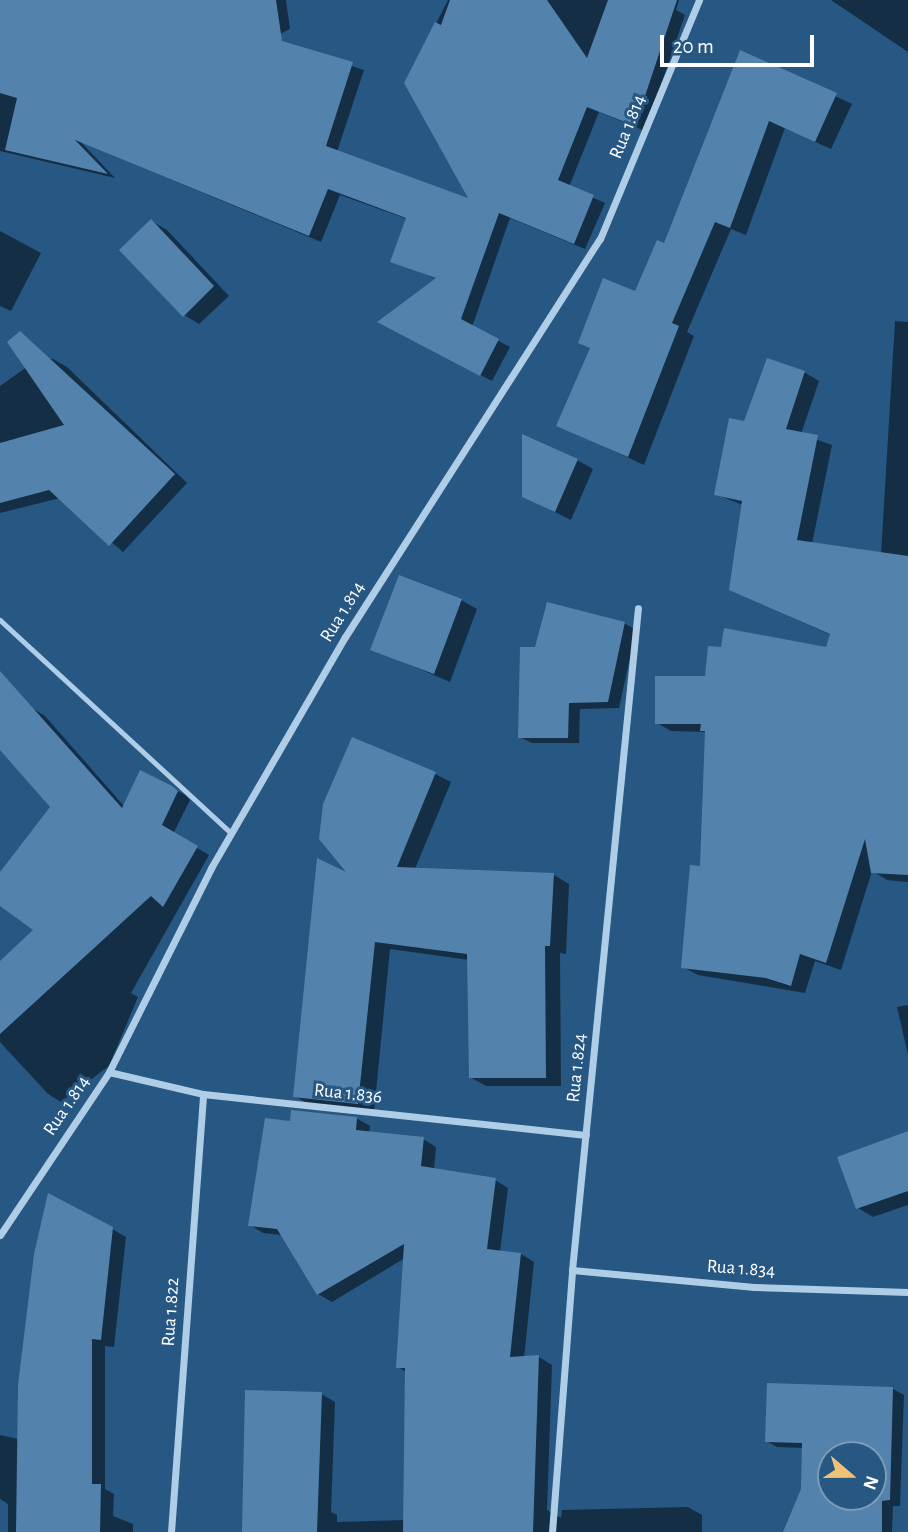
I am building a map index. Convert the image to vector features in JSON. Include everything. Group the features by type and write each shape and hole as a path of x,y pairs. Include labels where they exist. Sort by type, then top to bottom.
{"street":[{"name":"Rua 1.814","path":"0,1236 109,1072 230,833 345,636 600,239 699,0"},
{"name":"Rua 1.824","path":"552,1532 572,1270 638,608"},
{"name":"Rua 1.836","path":"109,1072 203,1094 586,1135"},
{"name":"Rua 1.822","path":"171,1532 203,1094"},
{"name":"Rua 1.834","path":"572,1270 754,1287 908,1292"}],"lane":[{"path":"0,620 230,833"}],"building":[{"path":"0,0 276,0 282,41 353,62 326,146 468,198 404,83 435,22 441,25 450,0 547,0 587,58 608,0 677,0 635,126 587,107 558,180 594,195 574,244 499,213 461,319 499,339 480,376 377,322 436,278 390,262 406,218 328,189 309,236 75,140 108,174 5,150 17,98 0,93"},
{"path":"740,50 837,93 815,142 769,121 730,228 715,222 672,323 679,326 628,457 556,426 590,348 578,343 603,278 635,291 657,240 664,243"},
{"path":"151,219 214,286 183,317 119,250"},
{"path":"20,331 175,474 109,546 49,490 0,503 0,443 64,425 7,342"},
{"path":"767,358 805,371 786,429 818,435 797,540 908,556 908,875 871,873 865,839 826,963 800,954 791,986 766,978 681,968 690,865 700,866 705,731 700,731 701,724 655,724 655,676 705,676 708,646 721,647 724,628 826,647 830,634 729,590 742,501 714,495 729,418 744,421"},
{"path":"522,434 578,459 555,512 522,497"},
{"path":"399,575 462,599 434,674 370,650"},
{"path":"547,602 625,622 608,702 569,703 568,738 518,738 520,647 535,647"},
{"path":"0,671 122,808 140,770 178,791 162,825 198,846 163,907 151,896 0,1034 0,961 33,930 0,906 0,872 50,807 0,750"},
{"path":"352,737 436,772 397,867 554,873 550,946 545,946 546,1078 469,1078 467,954 375,942 358,1104 293,1097 317,858 346,872 319,839 323,804"},
{"path":"291,1110 357,1117 356,1130 424,1137 421,1166 496,1178 487,1249 521,1253 510,1357 539,1355 533,1532 403,1532 405,1368 396,1368 404,1244 317,1295 277,1229 248,1226 265,1118 290,1121"},
{"path":"908,1131 908,1191 856,1209 837,1157"},
{"path":"48,1193 113,1227 101,1340 92,1339 92,1484 101,1484 100,1532 16,1532 18,1385 34,1254"},
{"path":"767,1383 893,1387 890,1500 887,1500 887,1441 817,1441 817,1511 882,1511 882,1532 783,1532 801,1489 802,1443 765,1442"},
{"path":"245,1390 322,1392 317,1532 242,1532"}]}
